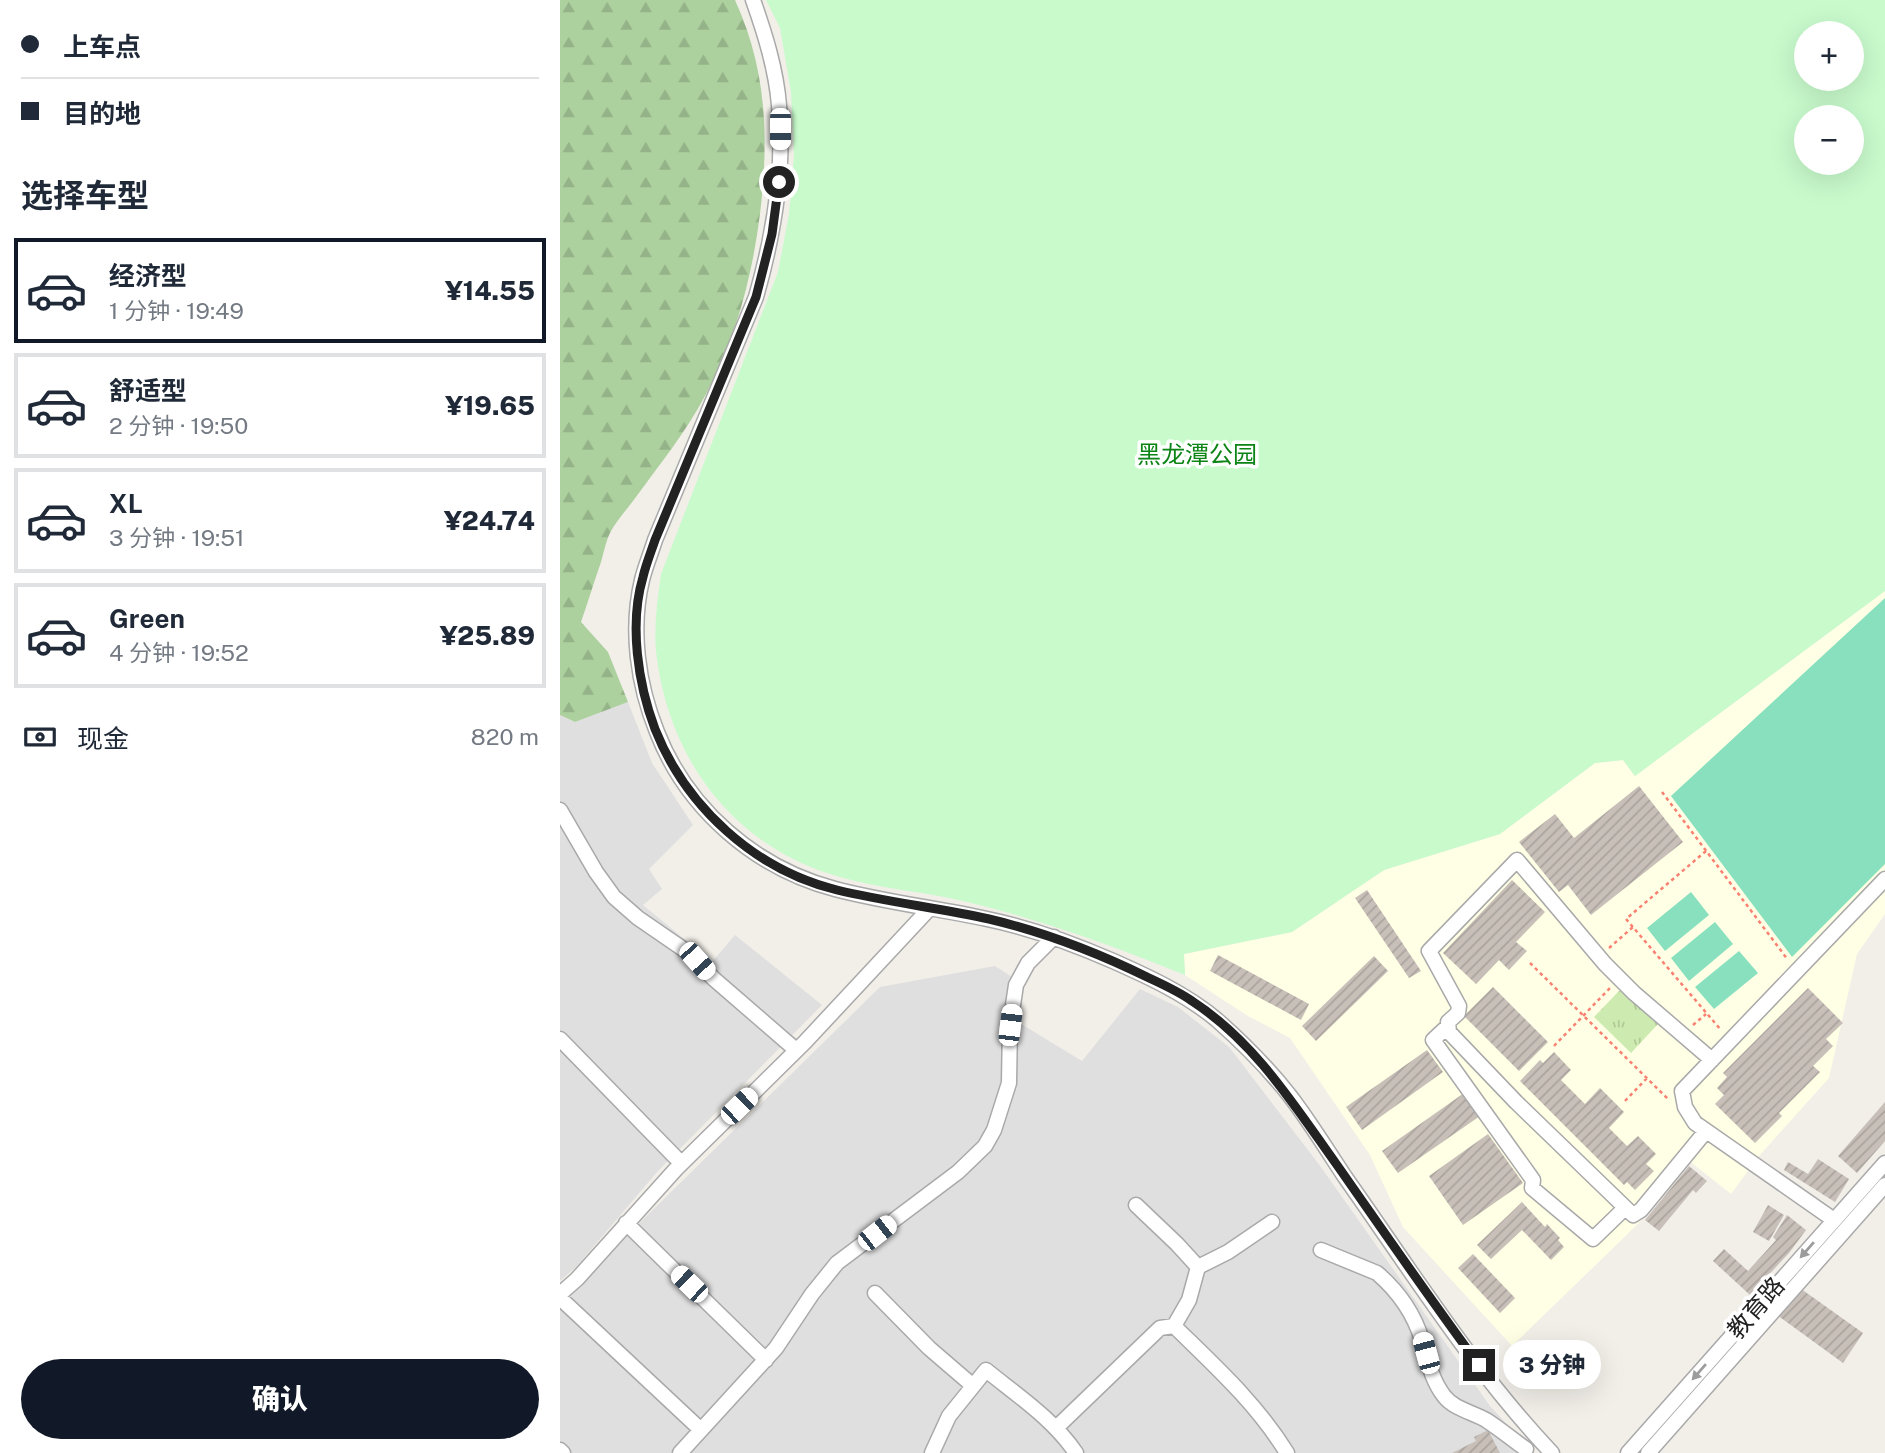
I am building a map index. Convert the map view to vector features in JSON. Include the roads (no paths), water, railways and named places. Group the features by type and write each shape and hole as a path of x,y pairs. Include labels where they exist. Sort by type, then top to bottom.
{"street":[{"path":"753,0 769,50 779,103 780,155 774,221 756,297 655,540 642,579 637,626 642,684 651,719 677,774 701,806 742,844 776,866 835,889 997,921 1054,937 1129,968 1192,1000 1234,1035 1290,1097 1479,1365 1546,1448"},
{"path":"560,810 596,872 614,897 686,951 796,1050"},
{"path":"1706,1130 1641,1210 1633,1215 1516,1102 1449,1032 1450,1020 1458,1013 1459,1006 1429,951 1517,860 1599,957 1712,1060"},
{"path":"1834,1220 1691,1119 1682,1091 1885,879"},
{"path":"701,1430 560,1296 681,1163 796,1050 930,908"},
{"path":"680,1453 776,1348 812,1294 837,1263 958,1172 985,1146 994,1130 1009,1083 1010,1025 1016,985 1028,963 1054,937"},
{"path":"1448,1026 1433,1040 1533,1180 1532,1188 1593,1239 1625,1208"},
{"path":"560,1039 681,1163"},
{"name":"教育路","path":"1628,1453 1885,1163"},
{"name":"教育路","path":"1648,1453 1885,1185"},
{"path":"1136,1205 1198,1267"},
{"path":"1174,1326 1189,1300 1198,1267 1228,1252 1272,1222"},
{"path":"626,1223 766,1360"},
{"path":"1321,1250 1377,1273 1385,1280 1414,1320 1429,1368 1443,1395 1450,1402 1484,1419 1522,1451 1546,1448"},
{"path":"1404,1304 1425,1290"},
{"path":"875,1293 929,1348 972,1385"},
{"path":"1056,1428 1160,1328 1170,1325 1248,1399 1287,1453"},
{"path":"932,1453 949,1416 986,1370 1056,1428 1076,1453"},
{"path":"1524,1422 1563,1453"}],"park label":[{"name":"黑龙潭公园","path":"1197,455"}]}
